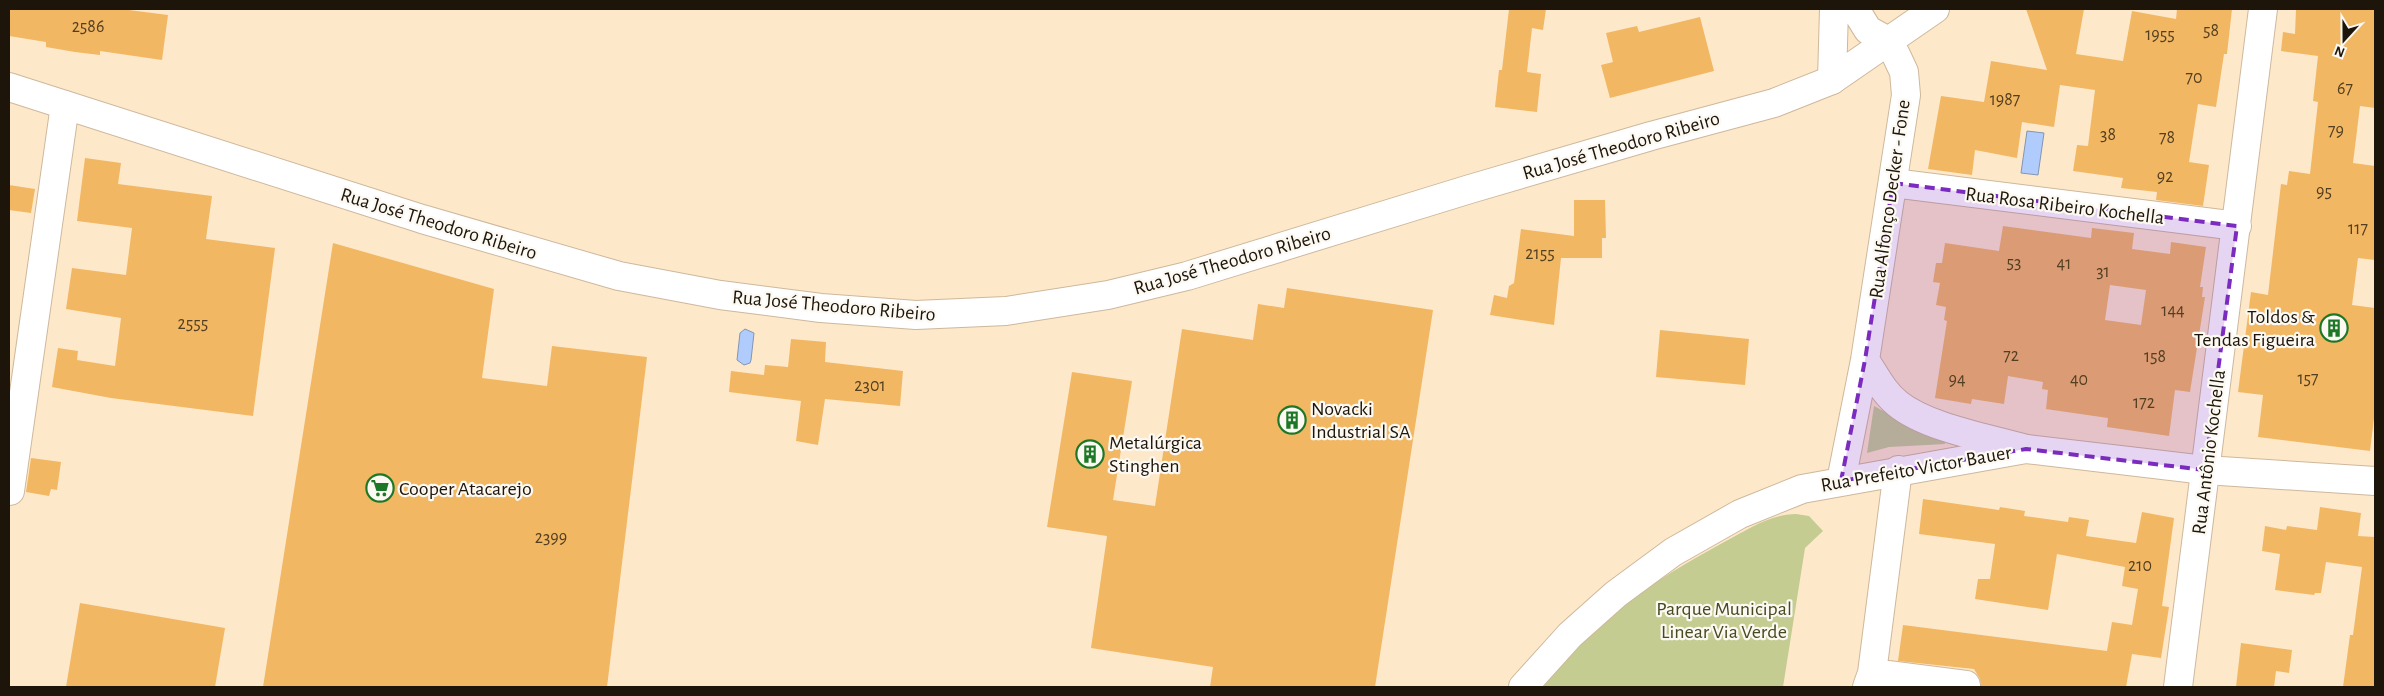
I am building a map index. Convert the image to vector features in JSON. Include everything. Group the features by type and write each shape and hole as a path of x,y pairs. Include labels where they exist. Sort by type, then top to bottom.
{"main road":[{"path":"1832,80 1834,9"},
{"path":"1855,9 1868,30 1888,41"},
{"name":"Rua José Theodoro Ribeiro","path":"9,87 422,219 619,276 720,295 821,308 916,315 1006,311 1108,295 1187,276 1470,189 1774,102 1832,80 1935,9"},
{"name":"Rua Antônio Kochella","path":"2178,687 2263,9"},
{"name":"Rua Alfonço Decker - Fone","path":"1841,481 1865,360 1906,95 1904,72 1888,41"},
{"path":"10,491 65,105"},
{"name":"Rua Rosa Ribeiro Kochella","path":"1893,183 2237,226"},
{"path":"1865,360 1882,387 1897,403 1916,416 2026,449"},
{"name":"Rua Prefeito Victor Bauer","path":"1522,687 1570,635 1616,594 1673,552 1740,514 1802,489 1898,470 2026,449 2205,470 2375,481"},
{"path":"1898,470 1869,680 1966,685"}],"highlighted area":[{"path":"1893,183 2237,226 2205,470 2026,449 1841,481 1865,360"}],"green space":[{"path":"1874,406 1915,428 1944,438 1945,444 1889,447 1867,453"},
{"name":"Parque Municipal Linear Via Verde","path":"1796,514 1809,516 1823,531 1805,548 1783,687 1540,687 1600,626 1659,580 1751,527 1777,517"}],"water":[{"path":"2027,131 2044,133 2038,175 2021,173"},
{"path":"745,329 754,333 751,360 750,363 744,365 737,360 740,333"}],"building":[{"path":"9,9 121,9 168,15 162,60 100,51 100,55 75,52 46,47 46,42 9,36"},
{"path":"1509,9 1546,9 1543,30 1532,28 1527,72 1541,74 1537,112 1495,107 1499,70 1502,70"},
{"path":"2026,9 2084,9 2076,54 2123,61 2132,11 2176,19 2177,9 2232,9 2227,54 2224,54 2216,107 2198,104 2189,162 2209,165 2203,206 2156,200 2157,192 2121,188 2123,178 2073,171 2077,145 2088,146 2095,90 2060,85 2054,127 2022,122 2017,158 1975,150 1972,175 1928,169 1941,96 1984,102 1991,61 2047,70"},
{"path":"2296,9 2375,9 2375,108 2360,106 2353,163 2375,166 2375,260 2358,258 2352,305 2375,308 2375,410 2370,451 2258,437 2263,395 2238,392 2251,292 2268,295 2281,184 2287,185 2289,171 2310,174 2318,102 2313,101 2318,56 2281,51 2283,32 2295,34"},
{"path":"1700,17 1714,71 1610,98 1601,65 1613,62 1606,33 1637,26 1639,32"},
{"path":"85,158 121,163 118,184 212,196 206,239 275,248 253,416 111,398 52,387 58,348 78,351 77,360 115,366 121,318 66,309 72,268 126,275 132,228 77,221"},
{"path":"9,185 35,189 31,213 9,210"},
{"path":"1574,200 1605,200 1606,238 1602,238 1602,258 1561,258 1554,325 1490,315 1494,295 1507,298 1509,286 1514,283 1521,229 1574,236"},
{"path":"2003,226 2091,238 2092,228 2134,233 2132,249 2170,254 2171,242 2206,247 2200,287 2203,287 2202,297 2205,297 2190,392 2175,390 2169,436 2107,427 2108,418 2046,409 2048,390 2042,389 2043,382 2008,376 2004,404 1972,399 1971,404 1935,398 1947,321 1944,320 1946,307 1936,305 1940,283 1933,282 1936,263 1942,263 1945,243 1999,251","holes":["2110,285 2146,290 2141,325 2105,320"]},
{"path":"333,243 494,289 482,378 547,386 552,346 647,357 607,687 263,687"},
{"name":"Novacki Industrial SA","path":"1287,288 1433,310 1375,687 1210,687 1213,667 1091,648 1107,536 1047,527 1072,372 1132,381 1113,500 1155,506 1182,329 1253,340 1258,304 1284,308"},
{"path":"1660,330 1749,339 1745,385 1656,377"},
{"path":"791,339 826,342 825,362 903,371 900,406 825,399 818,445 796,441 801,401 729,392 731,371 764,375 765,365 788,367"},
{"path":"31,458 61,462 57,490 51,489 49,496 26,492"},
{"path":"1923,499 1999,510 2000,507 2025,511 2024,516 2068,522 2069,517 2089,520 2086,536 2136,543 2142,512 2174,518 2162,606 2169,607 2161,658 2132,654 2126,687 1981,687 1980,679 1974,669 1898,661 1903,625 2107,651 2112,622 2132,625 2138,589 2122,586 2125,567 2057,554 2048,610 1975,599 1978,579 1990,579 1995,544 1919,534"},
{"path":"2320,507 2361,513 2358,536 2375,537 2375,687 2343,687 2350,635 2353,635 2362,567 2326,562 2321,593 2315,593 2314,595 2275,590 2280,554 2262,551 2265,526 2286,530 2287,526 2317,530"},
{"path":"80,603 225,628 215,687 66,687"},
{"path":"2241,643 2292,650 2289,673 2276,671 2274,687 2236,687"}],"place":[{"name":"Toldos & Tendas Figueira","path":"2334,328"},
{"name":"Novacki Industrial SA","path":"1292,420"},
{"name":"Metalúrgica Stinghen","path":"1090,454"},
{"name":"Cooper Atacarejo","path":"380,488"}]}
